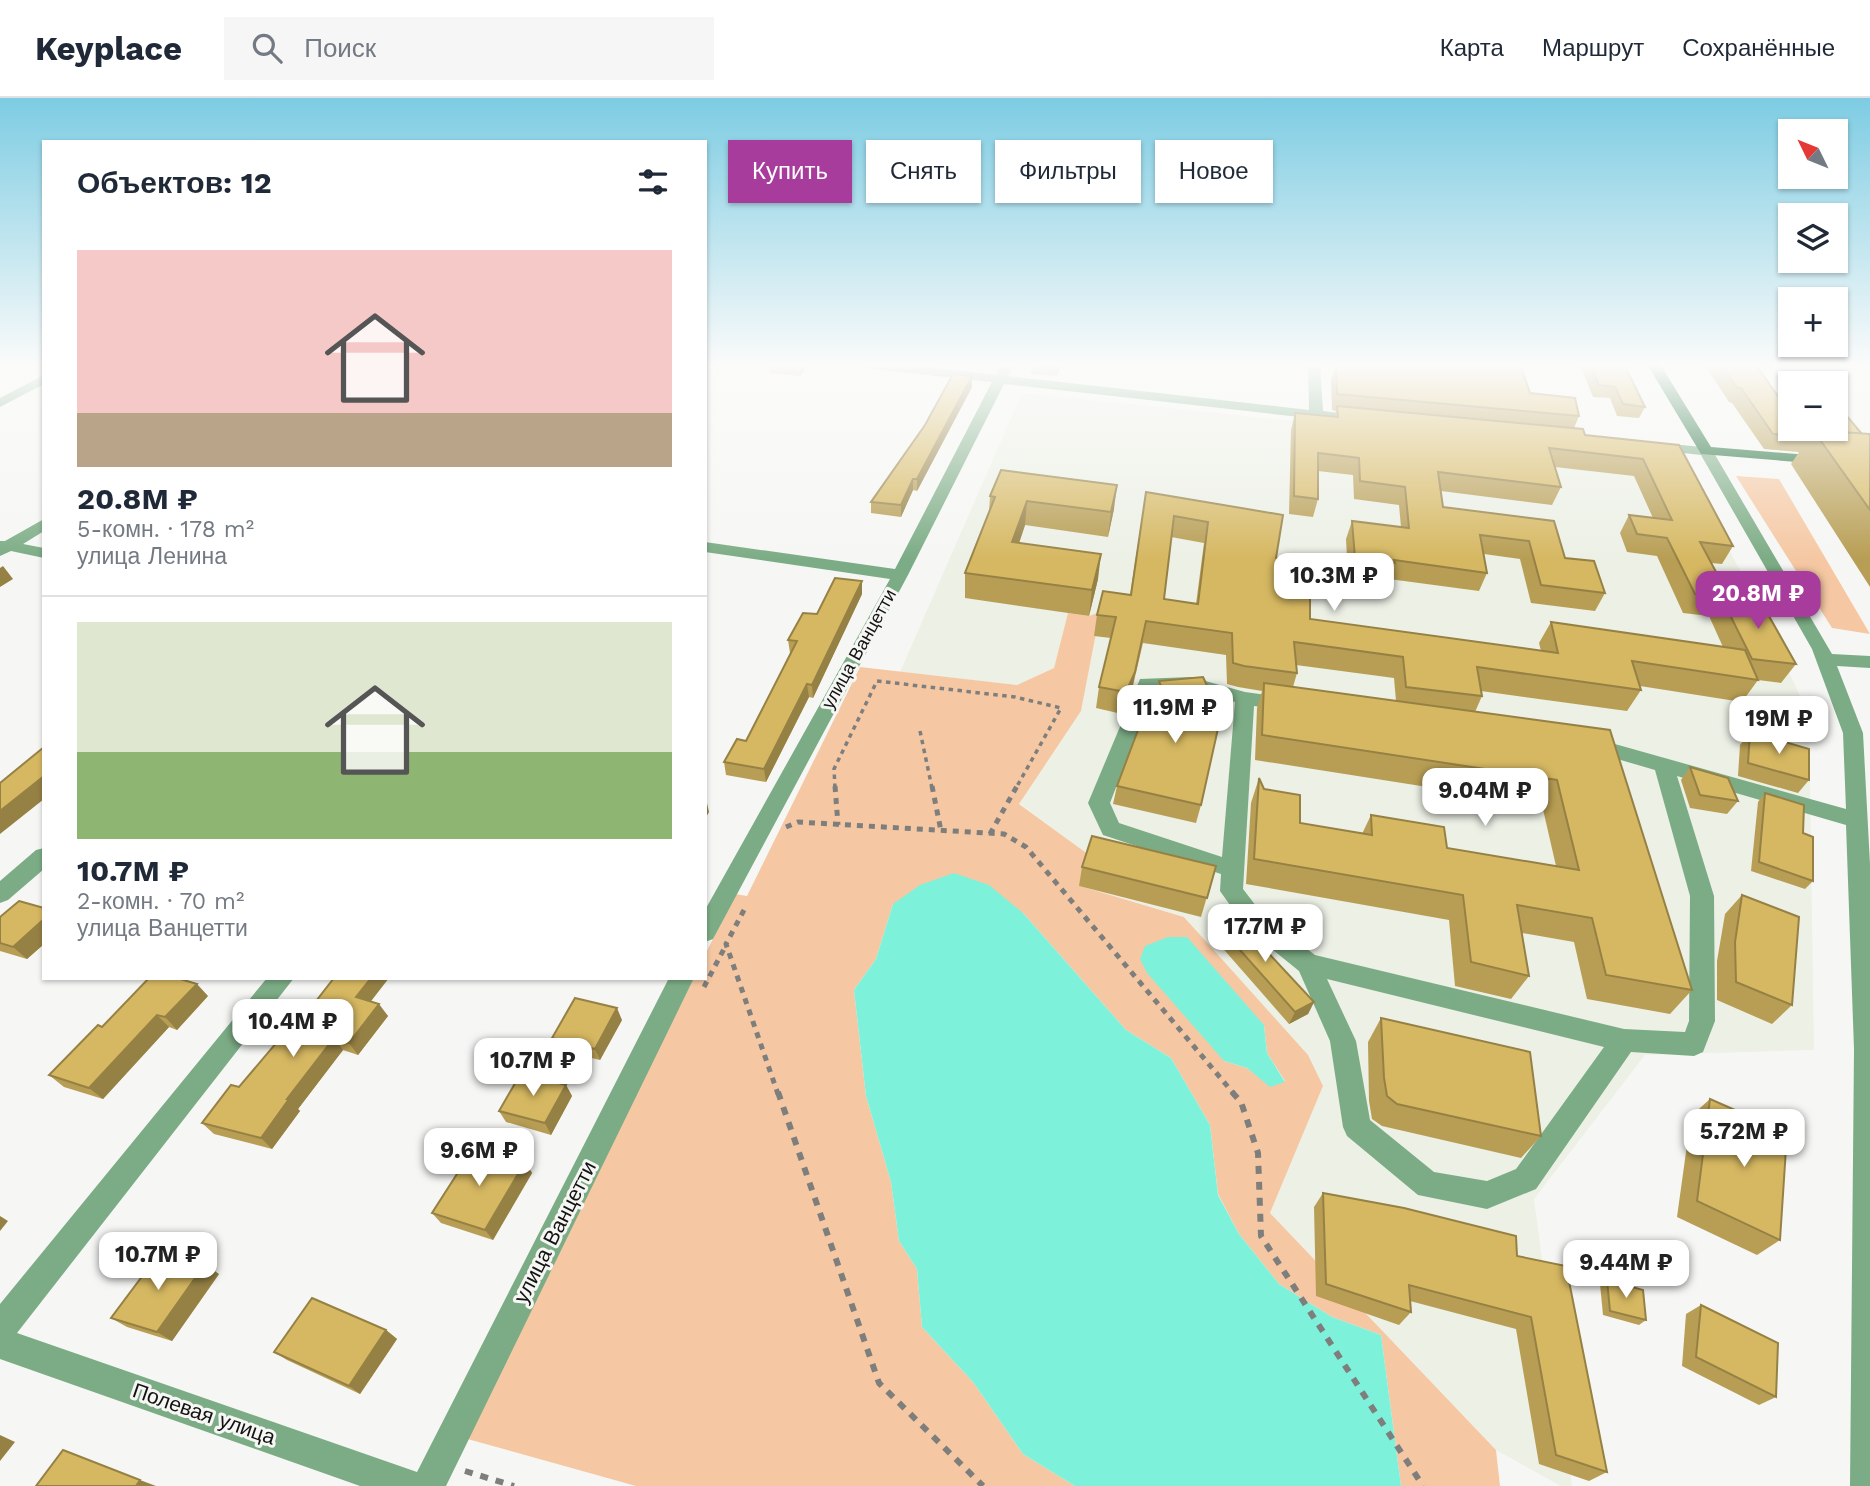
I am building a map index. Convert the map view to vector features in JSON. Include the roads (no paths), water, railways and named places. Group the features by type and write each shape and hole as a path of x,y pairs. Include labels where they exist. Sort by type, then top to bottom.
{"main road":[{"path":"1692,429 1706,451 1870,464"}],"street":[{"name":"улица Ванцетти","path":"707,924 716,888 900,575 975,429"},
{"path":"1637,445 1706,451 1825,659 1861,735 1857,820 1868,1049 1867,1486"},
{"path":"3,547 42,525"},
{"path":"3,547 42,554"},
{"path":"707,547 900,575"},
{"path":"1825,659 1870,662"},
{"path":"1232,869 1111,829 1099,803 1147,684 1191,682 1245,698 1312,707"},
{"path":"1245,698 1231,891 1255,922 1308,964 1624,1040 1694,1044 1702,1020 1702,895 1663,763"},
{"path":"1569,740 1663,763 1857,820"},
{"path":"0,894 42,858"},
{"path":"1308,964 1343,1041 1357,1127 1428,1185 1487,1195 1526,1179 1624,1040"},
{"path":"0,1329 280,980"},
{"name":"улица Ванцетти","path":"428,1486 681,980"},
{"name":"Полевая улица","path":"0,1343 409,1486"}]}
